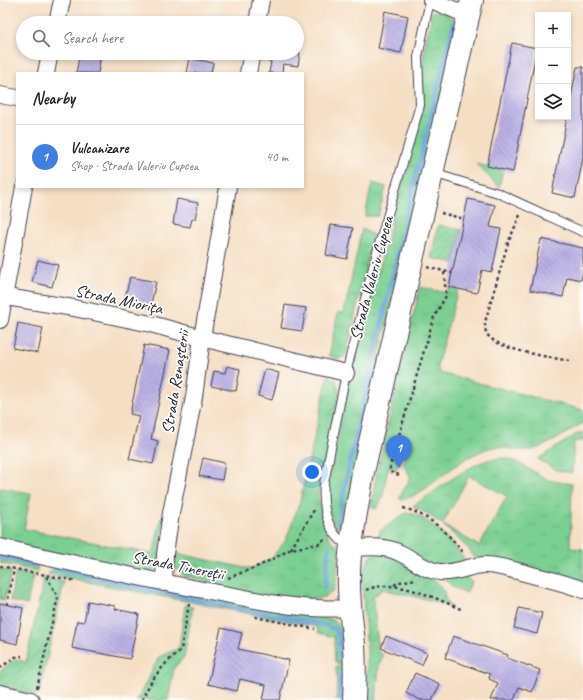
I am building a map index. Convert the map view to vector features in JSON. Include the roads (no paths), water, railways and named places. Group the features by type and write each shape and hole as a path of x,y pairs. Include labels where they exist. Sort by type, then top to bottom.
{"main road":[{"name":"Strada Valeriu Cupcea","path":"354,700 354,643 349,603 351,548 364,472 471,8"}],"street":[{"path":"59,16 62,0"},
{"path":"258,16 261,0"},
{"path":"431,0 471,8"},
{"path":"46,72 49,60"},
{"path":"248,72 251,60"},
{"path":"0,95 16,98"},
{"path":"0,320 2,296 24,188"},
{"name":"Strada Renaşterii","path":"164,583 165,554 171,513 194,397 202,338 228,188"},
{"name":"Strada Mioriţa","path":"2,296 151,324 202,338 346,372"},
{"name":"Strada Tinereţii","path":"0,547 164,583 294,607 328,609 349,603"},
{"path":"351,548 371,547 390,549 401,553 431,570 442,573 456,571 472,566 486,565 502,567 583,590"},
{"path":"0,693 33,696"}],"lane":[{"name":"Strada Valeriu Cupcea","path":"351,548 341,542 333,533 324,508 324,483 346,372 378,248 420,105 418,57 431,0"},
{"path":"432,172 498,193 583,232"}],"waterway":[{"path":"338,521 348,470 408,208 454,23"},
{"path":"325,587 330,547"},
{"path":"0,557 35,565"},
{"path":"55,569 188,598 324,625 335,629 339,637 340,658"},
{"path":"340,675 341,700"}],"place":[{"name":"Vulcanizare","path":"399,468"}]}
